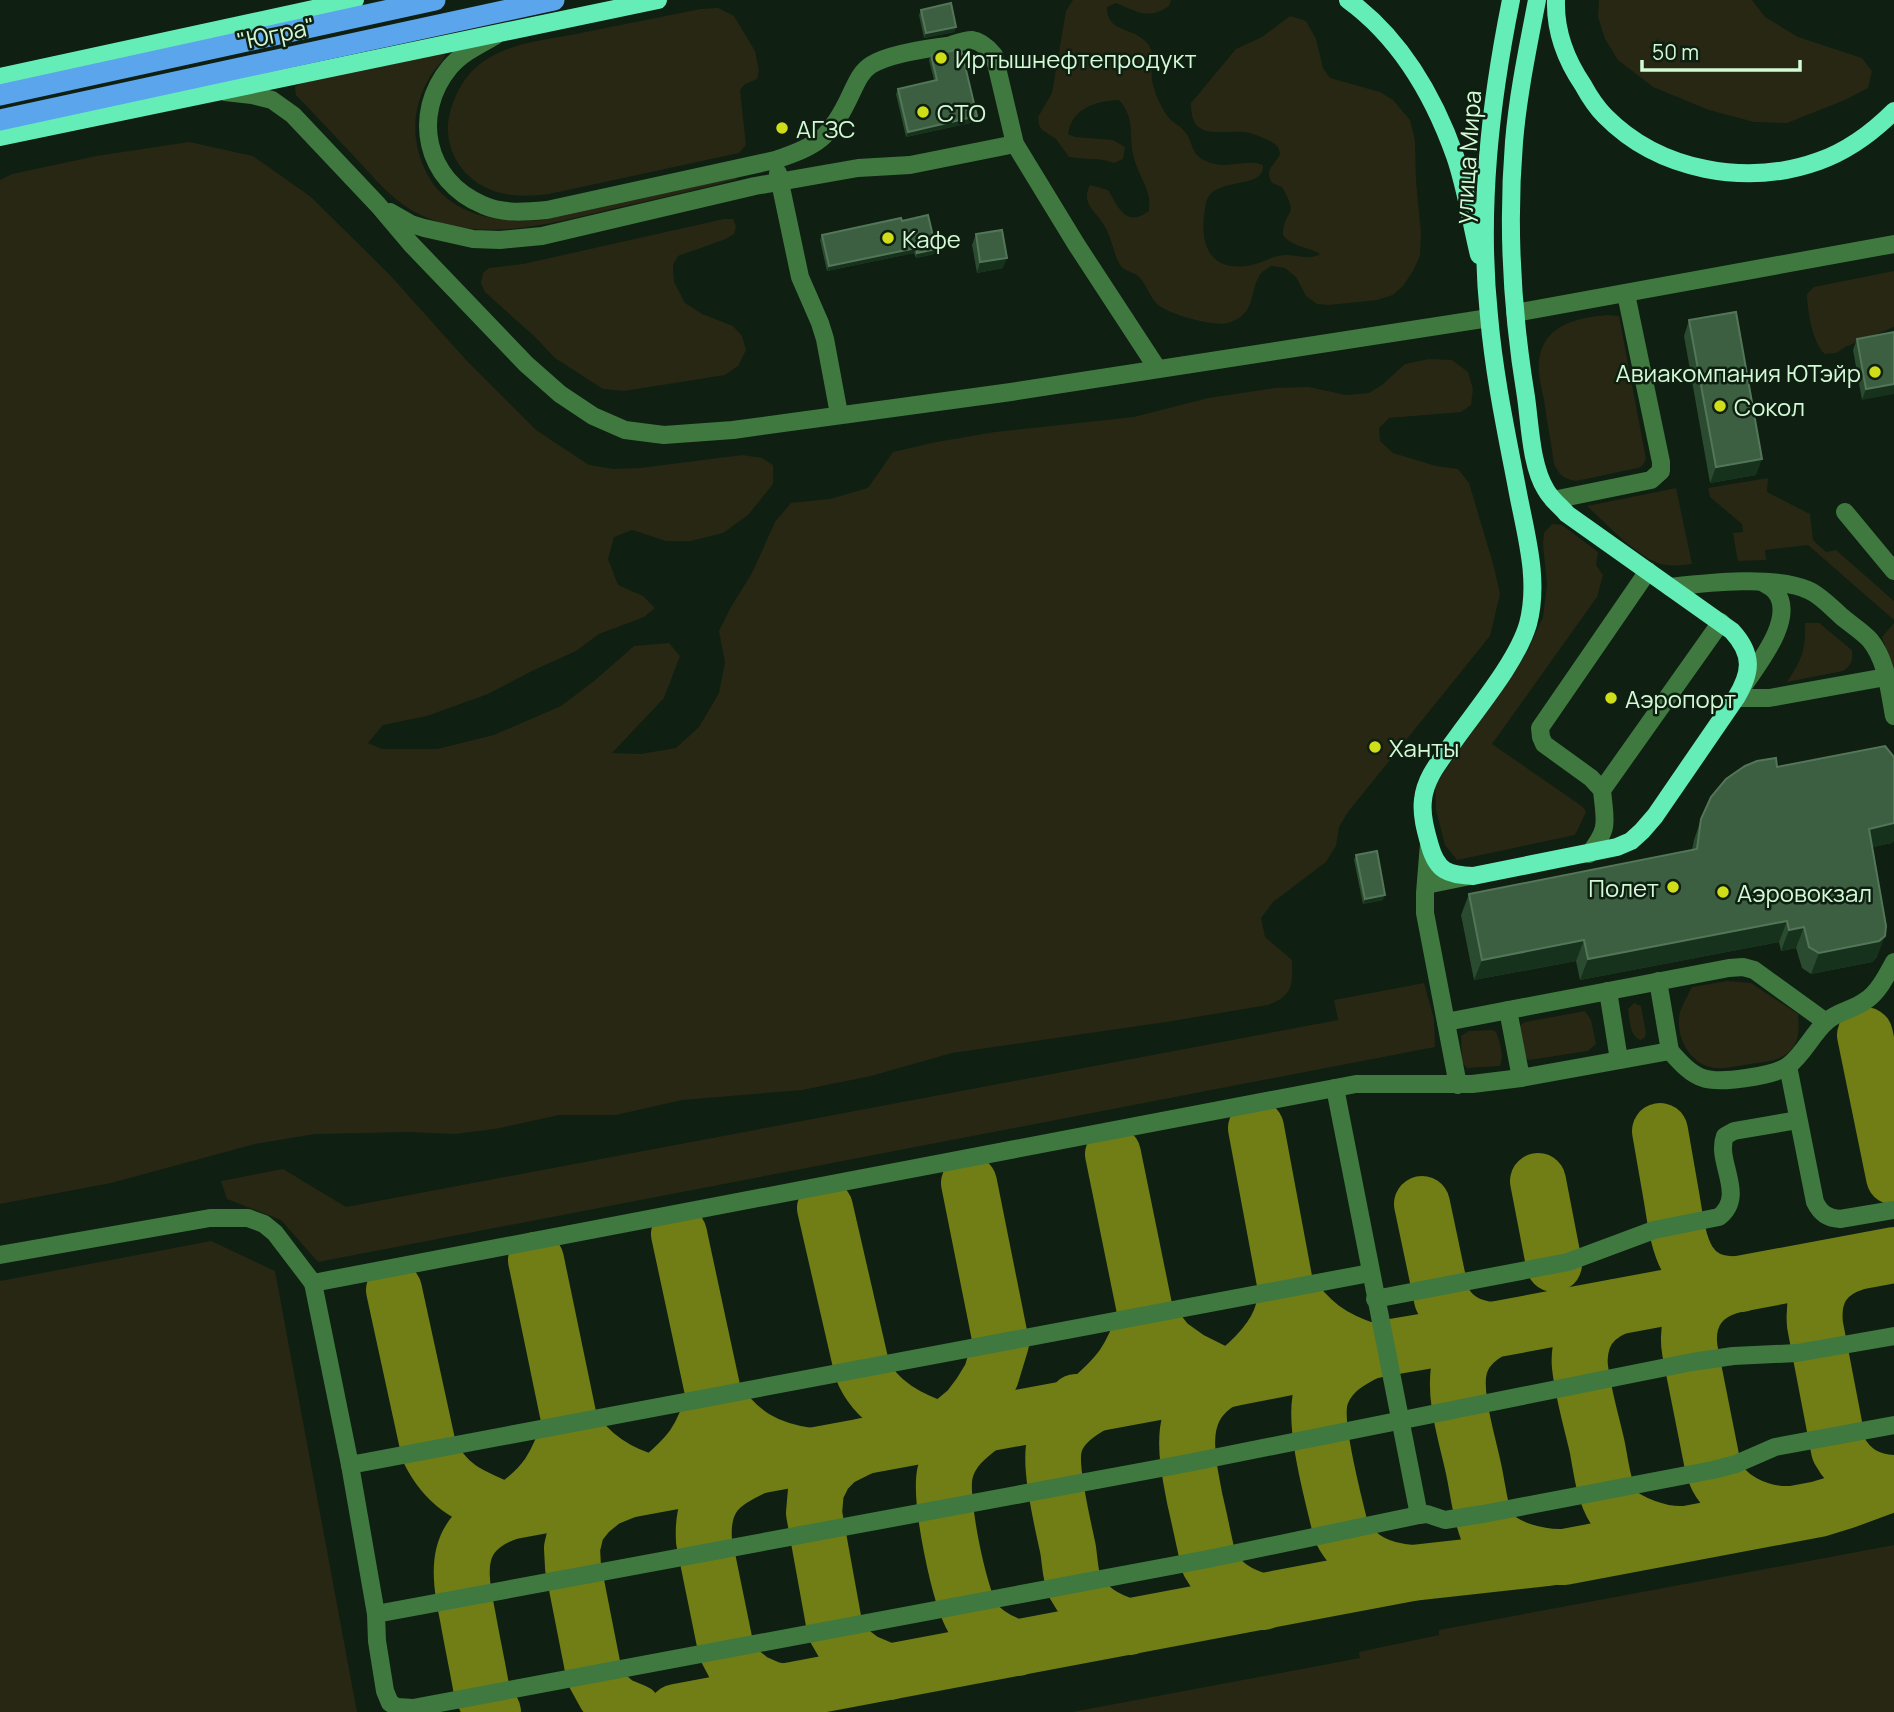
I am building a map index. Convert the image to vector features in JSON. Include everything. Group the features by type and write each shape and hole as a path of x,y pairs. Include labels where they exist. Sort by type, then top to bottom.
{"highway":[{"name":"\"Югра\"","path":"0,95 435,0"},
{"name":"\"Югра\"","path":"0,120 217,82 554,0"}],"main road":[{"path":"0,77 355,0"},
{"path":"568,18 622,0"},
{"path":"0,137 217,82 500,33 658,0"},
{"path":"1348,0 1381,28 1406,59 1443,126 1456,159 1487,291"},
{"name":"улица Мира","path":"1429,844 1422,808 1427,782 1518,649 1528,625 1532,601 1529,553 1499,392 1487,291 1488,140 1499,59 1511,0"},
{"name":"улица Мира","path":"1537,0 1514,142 1511,271 1536,461 1540,478 1553,500"},
{"path":"1556,0 1557,24 1569,62 1591,99 1605,116 1637,141 1678,161 1722,172 1771,172 1796,168 1820,161 1846,148 1869,133 1894,111"},
{"path":"1489,318 1515,313"},
{"path":"1429,844 1438,866 1447,872 1473,876 1589,854 1631,841 1642,831 1740,692 1748,666 1747,656 1737,637 1721,622 1588,530 1553,500"}],"street":[{"path":"500,33 465,53 439,82 428,113 427,132 430,151 442,173 459,192 484,206 513,212 547,210 775,160 799,152 829,133 860,76 872,65 898,54 972,40 985,45 994,55 1015,144 1157,368"},
{"path":"217,82 272,100 293,115 526,364 560,394 593,416 625,430 664,435 733,430 1012,391 1489,318"},
{"path":"378,205 411,224 473,239 500,240 542,236 780,182 858,168 910,165 1015,144"},
{"path":"775,160 800,277 825,339 839,414"},
{"path":"1515,313 1894,244"},
{"path":"1553,500 1651,480 1661,471 1626,294"},
{"path":"1845,512 1894,571"},
{"path":"1589,854 1604,832 1602,790 1591,778 1544,744 1541,727 1648,572"},
{"path":"1762,582 1779,597 1781,618 1771,644 1740,692 1769,698 1886,677"},
{"path":"1670,587 1762,582 1790,584 1811,591 1868,638 1877,650 1894,716"},
{"path":"1602,790 1721,622"},
{"path":"1429,844 1425,913 1458,1085"},
{"path":"1426,886 1473,876"},
{"path":"1658,981 1670,1051 1689,1070 1705,1079 1714,1080 1766,1074 1788,1066 1833,1016 1866,1001 1894,962"},
{"path":"1446,1022 1743,967 1754,970 1826,1022"},
{"path":"1608,991 1619,1060"},
{"path":"1508,1010 1521,1078"},
{"path":"313,1283 1335,1088 1367,1083 1458,1085 1521,1078 1670,1051"},
{"path":"1788,1066 1815,1202 1819,1210 1824,1215 1840,1219 1894,1210"},
{"path":"1335,1088 1419,1515"},
{"path":"1375,1299 1568,1262 1654,1230 1719,1217 1725,1212 1731,1198 1723,1145 1725,1136 1734,1131 1798,1120"},
{"path":"0,1255 210,1218 248,1218 264,1224 275,1233 313,1283 376,1614 377,1641 385,1691 390,1703 397,1707 413,1708 1217,1558 1419,1515 1427,1514 1445,1520 1483,1514 1713,1470 1736,1464 1775,1447 1894,1425"},
{"path":"349,1465 1370,1273"},
{"path":"376,1614 1188,1462 1692,1362 1733,1356 1797,1353 1894,1336"}],"shaded area":[{"path":"1073,0 1171,0 1169,6 1149,14 1116,3 1107,7 1108,15 1116,26 1142,38 1150,47 1152,79 1158,100 1169,118 1188,136 1197,155 1214,164 1263,165 1256,178 1218,189 1210,194 1206,203 1203,230 1209,252 1225,264 1237,266 1252,265 1283,255 1310,257 1320,254 1291,242 1283,235 1290,204 1282,187 1272,183 1269,174 1280,154 1277,146 1251,133 1216,132 1200,128 1192,115 1191,103 1236,49 1262,37 1290,16 1306,21 1316,39 1323,68 1330,78 1380,92 1393,100 1410,120 1415,141 1421,234 1420,256 1403,286 1393,295 1377,300 1317,304 1306,296 1296,277 1285,268 1271,266 1259,276 1243,315 1228,323 1191,319 1157,304 1139,277 1121,266 1102,221 1091,208 1087,198 1090,185 1108,190 1120,209 1129,217 1141,216 1149,211 1149,196 1134,158 1130,121 1124,107 1119,100 1094,104 1074,118 1068,134 1113,140 1125,147 1123,159 1114,163 1069,157 1056,139 1039,125 1038,117 1052,93 1066,11"},
{"path":"1599,0 1752,0 1765,17 1798,37 1862,58 1872,71 1868,88 1787,123 1754,122 1709,110 1653,87 1618,60 1605,39 1598,17"},
{"path":"718,8 734,16 755,51 759,71 757,79 745,84 740,90 746,145 739,153 549,194 525,196 487,188 474,180 456,159 448,132 453,103 469,74 494,55 540,40"},
{"path":"446,53 423,89 415,127 416,142 431,181 456,205 472,212 507,220 544,220 738,177 735,180 565,220 513,229 462,228 437,222 406,207 386,190 296,95 295,87 301,83"},
{"path":"189,142 253,156 311,197 389,274 467,361 536,430 589,465 614,469 640,468 742,455 762,458 773,465 773,484 748,515 723,533 691,541 666,541 632,530 614,537 608,559 618,585 643,596 655,608 644,617 599,634 576,651 488,694 427,716 383,725 368,743 382,749 437,749 494,735 561,706 634,646 669,643 680,656 664,698 612,753 640,754 676,748 699,727 719,693 725,662 719,631 752,573 775,522 791,503 830,499 868,488 893,452 936,442 995,432 1134,417 1208,398 1275,388 1309,387 1346,395 1369,393 1405,364 1429,359 1452,360 1468,372 1473,389 1471,405 1461,412 1389,418 1379,428 1380,441 1393,453 1436,466 1458,469 1469,483 1500,594 1490,636 1348,812 1339,827 1336,846 1326,862 1273,902 1261,918 1265,937 1292,960 1290,988 1282,998 1268,1005 952,1053 871,1076 802,1090 682,1100 616,1115 559,1115 495,1129 455,1134 315,1134 255,1144 111,1183 0,1204 0,180 12,174 96,156"},
{"path":"733,219 736,226 734,234 678,256 673,265 674,282 685,303 702,314 733,326 742,336 746,350 738,366 725,375 624,391 603,389 555,358 485,292 481,283 483,273 489,268 523,264"},
{"path":"1894,271 1894,327 1836,353 1825,354 1814,335 1807,294 1814,287"},
{"path":"1619,316 1646,459 1638,468 1576,481 1562,476 1554,464 1539,376 1540,358 1543,345 1558,328 1581,319"},
{"path":"1768,478 1767,492 1810,514 1813,540 1826,552 1836,550 1894,601 1894,620 1808,545 1765,550 1766,560 1738,561 1733,533 1743,532 1742,524 1710,497 1708,488"},
{"path":"1676,488 1692,564 1666,565 1649,559 1630,546 1587,506"},
{"path":"1552,524 1562,525 1598,552 1596,565 1603,575 1597,597 1492,744 1583,807 1586,812 1575,835 1457,860 1445,845 1436,810 1435,785 1527,652 1543,617 1547,584 1544,533"},
{"path":"1805,623 1819,623 1852,650 1851,662 1843,671 1787,682 1802,654"},
{"path":"1894,623 1894,673 1882,637"},
{"path":"1727,981 1751,983 1798,1014 1797,1037 1787,1054 1766,1062 1717,1068 1700,1062 1688,1051 1681,1036 1679,1020 1681,1009 1692,987"},
{"path":"1424,983 1434,1019 1435,1047 318,1262 281,1220 227,1199 221,1181 283,1169 346,1207 1338,1020 1334,1000"},
{"path":"1634,1003 1641,1006 1646,1033 1641,1040 1632,1032 1630,1022 1628,1009"},
{"path":"1585,1011 1591,1020 1596,1044 1588,1051 1529,1060 1524,1057 1519,1026 1525,1022"},
{"path":"1469,1031 1496,1032 1500,1044 1500,1066 1467,1068 1462,1062 1461,1036"},
{"path":"211,1241 275,1271 357,1712 0,1712 0,1281"},
{"path":"1894,1545 1894,1712 1072,1712 1360,1658 1359,1652 1439,1635 1439,1630"}],"building":[{"path":"951,3 956,27 926,33 921,10"},
{"path":"961,49 977,116 908,132 898,89 937,80 931,55"},
{"path":"928,215 936,249 917,253 916,248 829,266 822,235"},
{"path":"1002,230 1007,258 980,262 976,234"},
{"name":"Сокол","path":"1736,312 1762,459 1716,467 1689,320"},
{"name":"Авиакомпания ЮТэйр","path":"1894,332 1894,384 1866,389 1857,339"},
{"name":"Аэровокзал","path":"1885,746 1894,757 1894,823 1869,829 1886,926 1885,936 1879,941 1819,953 1809,947 1804,927 1789,930 1787,921 1588,959 1584,940 1482,960 1469,894 1697,849 1701,819 1711,797 1726,779 1745,766 1776,758 1777,767"},
{"path":"1377,851 1385,895 1365,899 1356,855"}],"taxiway":[{"path":"1865,1035 1894,1177"},
{"path":"1256,1128 1286,1289"},
{"path":"1660,1131 1678,1232 1688,1260 1696,1271 1707,1279 1741,1284"},
{"path":"1113,1154 1146,1316"},
{"path":"1538,1181 1554,1264"},
{"path":"825,1208 862,1369 868,1381 895,1409 943,1431 968,1410 980,1394 991,1376 1001,1343 969,1183"},
{"path":"1422,1204 1442,1299 1462,1321 1492,1330"},
{"path":"679,1234 714,1397"},
{"path":"1894,1255 1492,1330 1477,1340 1465,1353 1458,1377 1462,1418 1487,1529 1512,1547 1533,1554 1564,1557 1819,1509 1894,1483"},
{"path":"536,1260 570,1424"},
{"path":"1854,1263 1835,1272 1822,1286 1816,1303 1815,1325 1839,1450 1855,1470 1877,1481 1894,1483"},
{"path":"1727,1287 1701,1303 1692,1320 1689,1340 1713,1467 1724,1488 1743,1503 1766,1512 1790,1514"},
{"path":"1076,1402 1084,1405 1107,1385 1123,1366 1146,1316 1168,1344 1189,1359 1229,1379 1254,1357 1275,1331 1283,1311 1286,1289 1322,1328 1343,1341 1369,1351"},
{"path":"394,1290 429,1451 444,1474 462,1490 508,1512 541,1484 555,1464 570,1424 586,1446 606,1463 655,1484 677,1465 693,1446 705,1425 714,1397 733,1421 755,1438 780,1449 810,1456"},
{"path":"1616,1307 1591,1324 1580,1350 1583,1387 1605,1486 1614,1508 1627,1519 1656,1530 1683,1534"},
{"path":"493,1712 481,1687 462,1584 462,1568 464,1554 477,1531 508,1512 1492,1330"},
{"path":"1369,1351 1348,1363 1326,1385 1319,1405 1321,1440 1341,1531 1347,1541 1370,1562 1390,1570 1412,1573"},
{"path":"1223,1380 1197,1404 1191,1418 1187,1449 1192,1483 1209,1563 1219,1577 1232,1588 1263,1602"},
{"path":"1096,1403 1071,1419 1058,1436 1053,1453 1055,1479 1075,1586 1085,1601 1098,1612 1129,1627"},
{"path":"984,1424 960,1445 947,1465 944,1486 948,1525 962,1590 973,1619 993,1637 1017,1648"},
{"path":"864,1446 838,1459 825,1472 816,1490 814,1513 835,1629 846,1648 863,1661 889,1672"},
{"path":"759,1465 734,1478 716,1492 706,1513 704,1541 726,1649 736,1668 752,1681 783,1692"},
{"path":"627,1490 605,1499 589,1512 577,1527 572,1548 573,1567 594,1674 605,1694 618,1705 635,1712"},
{"path":"676,1712 1412,1573 1548,1558"}],"place":[{"name":"Иртышнефтепродукт","path":"941,58"},
{"name":"СТО","path":"923,112"},
{"name":"АГЗС","path":"782,128"},
{"name":"Кафе","path":"888,238"},
{"name":"Авиакомпания ЮТэйр","path":"1875,372"},
{"name":"Сокол","path":"1720,406"},
{"name":"Аэропорт","path":"1611,698"},
{"name":"Ханты","path":"1375,747"},
{"name":"Полет","path":"1673,887"},
{"name":"Аэровокзал","path":"1723,892"}]}
